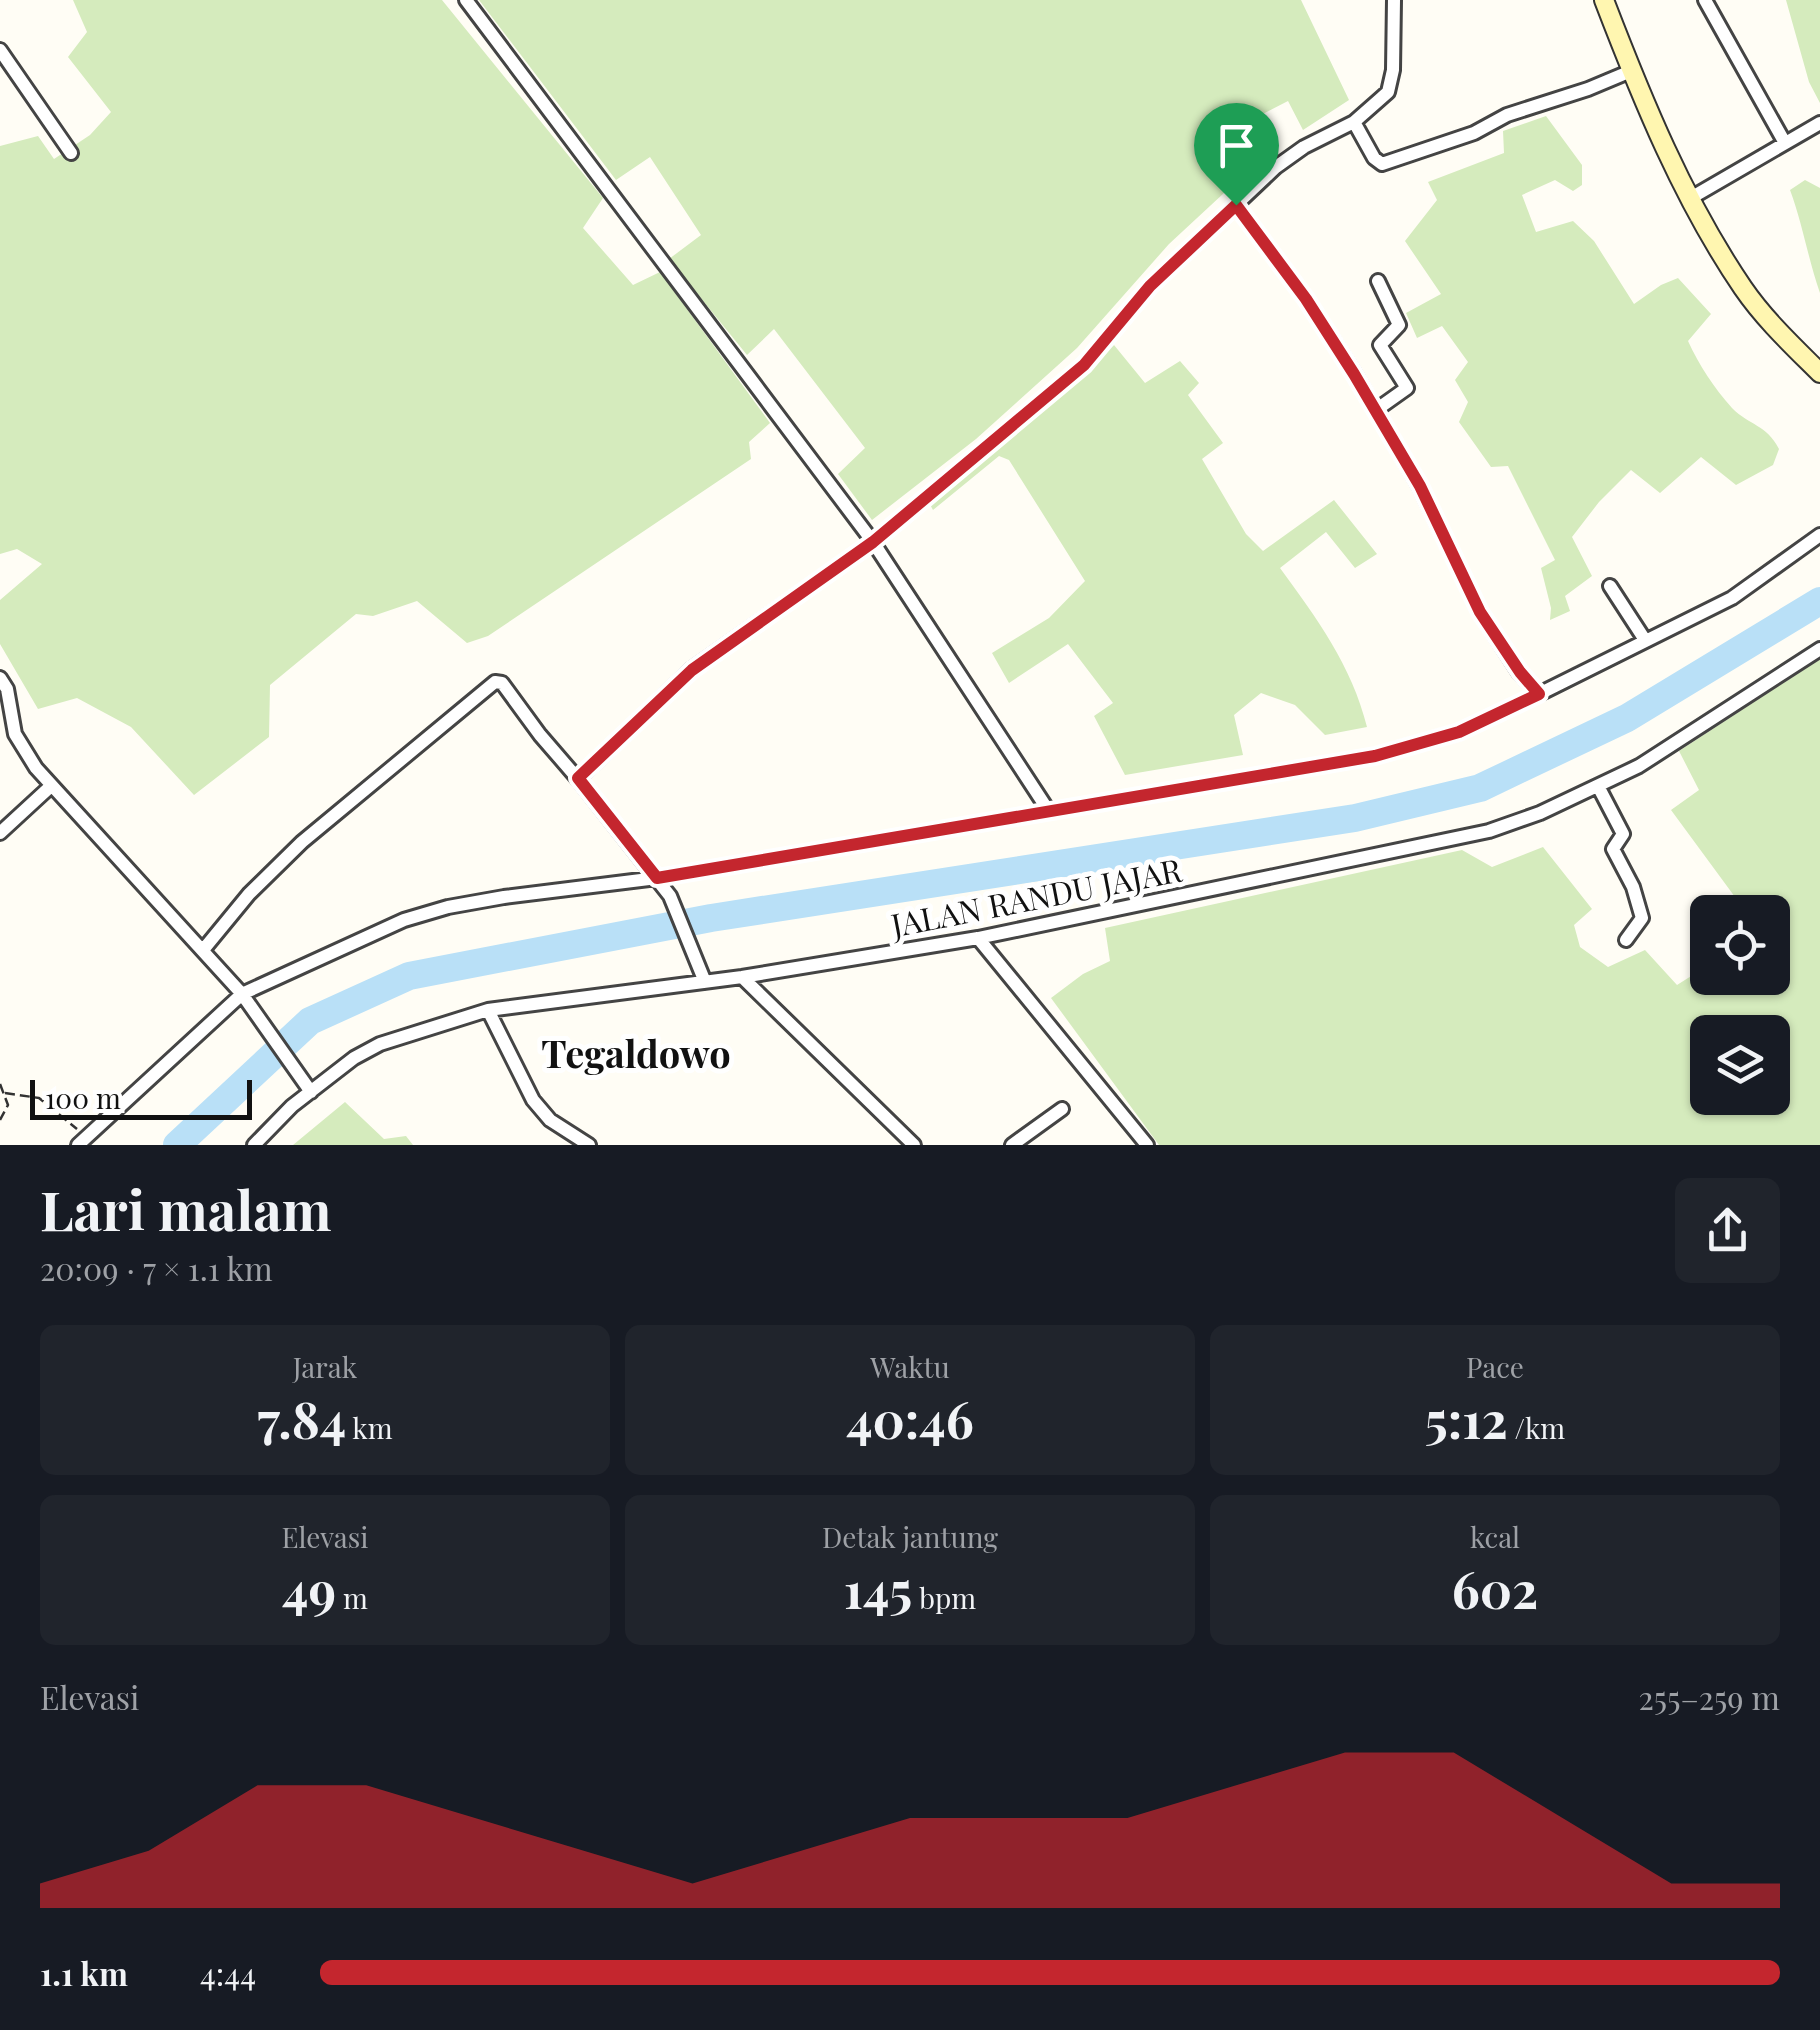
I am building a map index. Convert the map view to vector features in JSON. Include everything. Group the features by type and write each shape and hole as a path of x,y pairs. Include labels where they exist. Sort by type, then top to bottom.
{"street":[{"path":"466,0 873,542 1048,810"},
{"path":"578,778 692,670 873,542 1084,365 1150,286 1276,167 1304,147 1354,122 1388,92 1393,70 1394,0"},
{"path":"1604,0 1689,199 1744,289 1820,374"},
{"path":"1705,0 1785,143"},
{"path":"0,50 72,153"},
{"path":"1354,122 1382,164 1474,133 1501,118 1632,71"},
{"path":"1689,199 1820,124"},
{"path":"1236,205 1306,299 1376,410 1420,486 1480,612 1539,694"},
{"path":"1376,410 1406,388 1380,345 1400,325 1378,282"},
{"path":"82,1141 242,994 404,920 448,907 657,878 1375,756 1459,732 1539,694 1732,598 1820,535"},
{"path":"1610,586 1645,640"},
{"name":"JALAN RANDU JAJAR","path":"254,1145 292,1106 354,1058 380,1044 488,1010 742,978 978,938 1489,830 1602,794 1820,650"},
{"path":"0,678 7,689 16,734 36,768 242,994 310,1092"},
{"path":"203,950 250,894 302,842 495,682 502,683 670,896 704,982"},
{"path":"0,833 51,786"},
{"path":"1602,794 1623,834 1613,850 1633,886 1642,918 1626,940"},
{"path":"978,938 1147,1145"},
{"path":"742,978 909,1140 892,1145"},
{"path":"488,1010 532,1100 550,1120 589,1145"},
{"path":"1012,1145 1062,1109"}],"path":[{"path":"0,1084 7,1110 0,1120"},
{"path":"5,1093 39,1098 82,1141"}],"green space":[{"path":"73,0 442,0 603,198 583,228 633,285 660,272 770,423 749,442 751,459 488,636 467,643 417,601 373,616 356,614 270,685 269,737 194,795 131,727 77,698 38,709 0,644 0,600 42,564 17,549 0,554 0,146 38,136 54,159 90,135 111,112 68,57 87,32"},
{"path":"479,0 1301,0 1349,100 1303,130 1288,101 1255,118 1265,155 1169,244 1077,348 976,439 872,520 838,474 865,448 774,329 747,355 669,259 701,235 650,157 616,180"},
{"path":"1786,0 1820,0 1820,103 1809,82"},
{"path":"1546,116 1582,165 1582,185 1573,191 1555,180 1522,195 1536,232 1573,221 1594,241 1634,304 1678,278 1711,314 1688,341 1702,367 1732,408 1769,435 1779,449 1773,465 1736,485 1701,457 1660,493 1631,470 1572,537 1592,576 1565,596 1570,611 1550,620 1551,608 1541,568 1555,560 1508,466 1491,467 1459,422 1468,402 1455,380 1468,362 1442,326 1417,338 1406,313 1441,294 1405,241 1437,200 1428,182 1504,153 1503,131"},
{"path":"1805,180 1820,188 1820,293 1790,190"},
{"path":"1114,345 1145,383 1180,361 1199,383 1188,395 1223,443 1202,459 1246,534 1263,551 1334,500 1377,554 1355,568 1326,532 1280,568 1342,663 1367,727 1325,735 1295,705 1261,693 1234,715 1243,755 1125,775 1094,716 1113,703 1068,644 1009,683 992,653 1049,618 1085,581 1009,460 999,456 933,510 927,499"},
{"path":"1820,659 1820,1145 1159,1145 1051,998 1083,974 1110,961 1105,928 1462,850 1492,867 1543,847 1592,909 1574,925 1580,947 1608,967 1645,950 1677,985 1690,977 1690,995 1790,995 1790,895 1734,895 1671,810 1699,790 1679,751"},
{"path":"345,1102 384,1139 406,1136 413,1145 293,1145"}],"waterway":[{"path":"177,1145 310,1021 409,976 711,918 1355,818 1480,788 1627,718 1820,601"}],"district":[{"name":"Tegaldowo","path":"636,1052"}],"route":[{"path":"1236,205 1306,299 1354,374 1420,486 1480,612 1504,651 1539,694 1459,732 1375,756 657,878 578,778 692,670 873,542 1084,365 1150,286 1236,205"}]}
